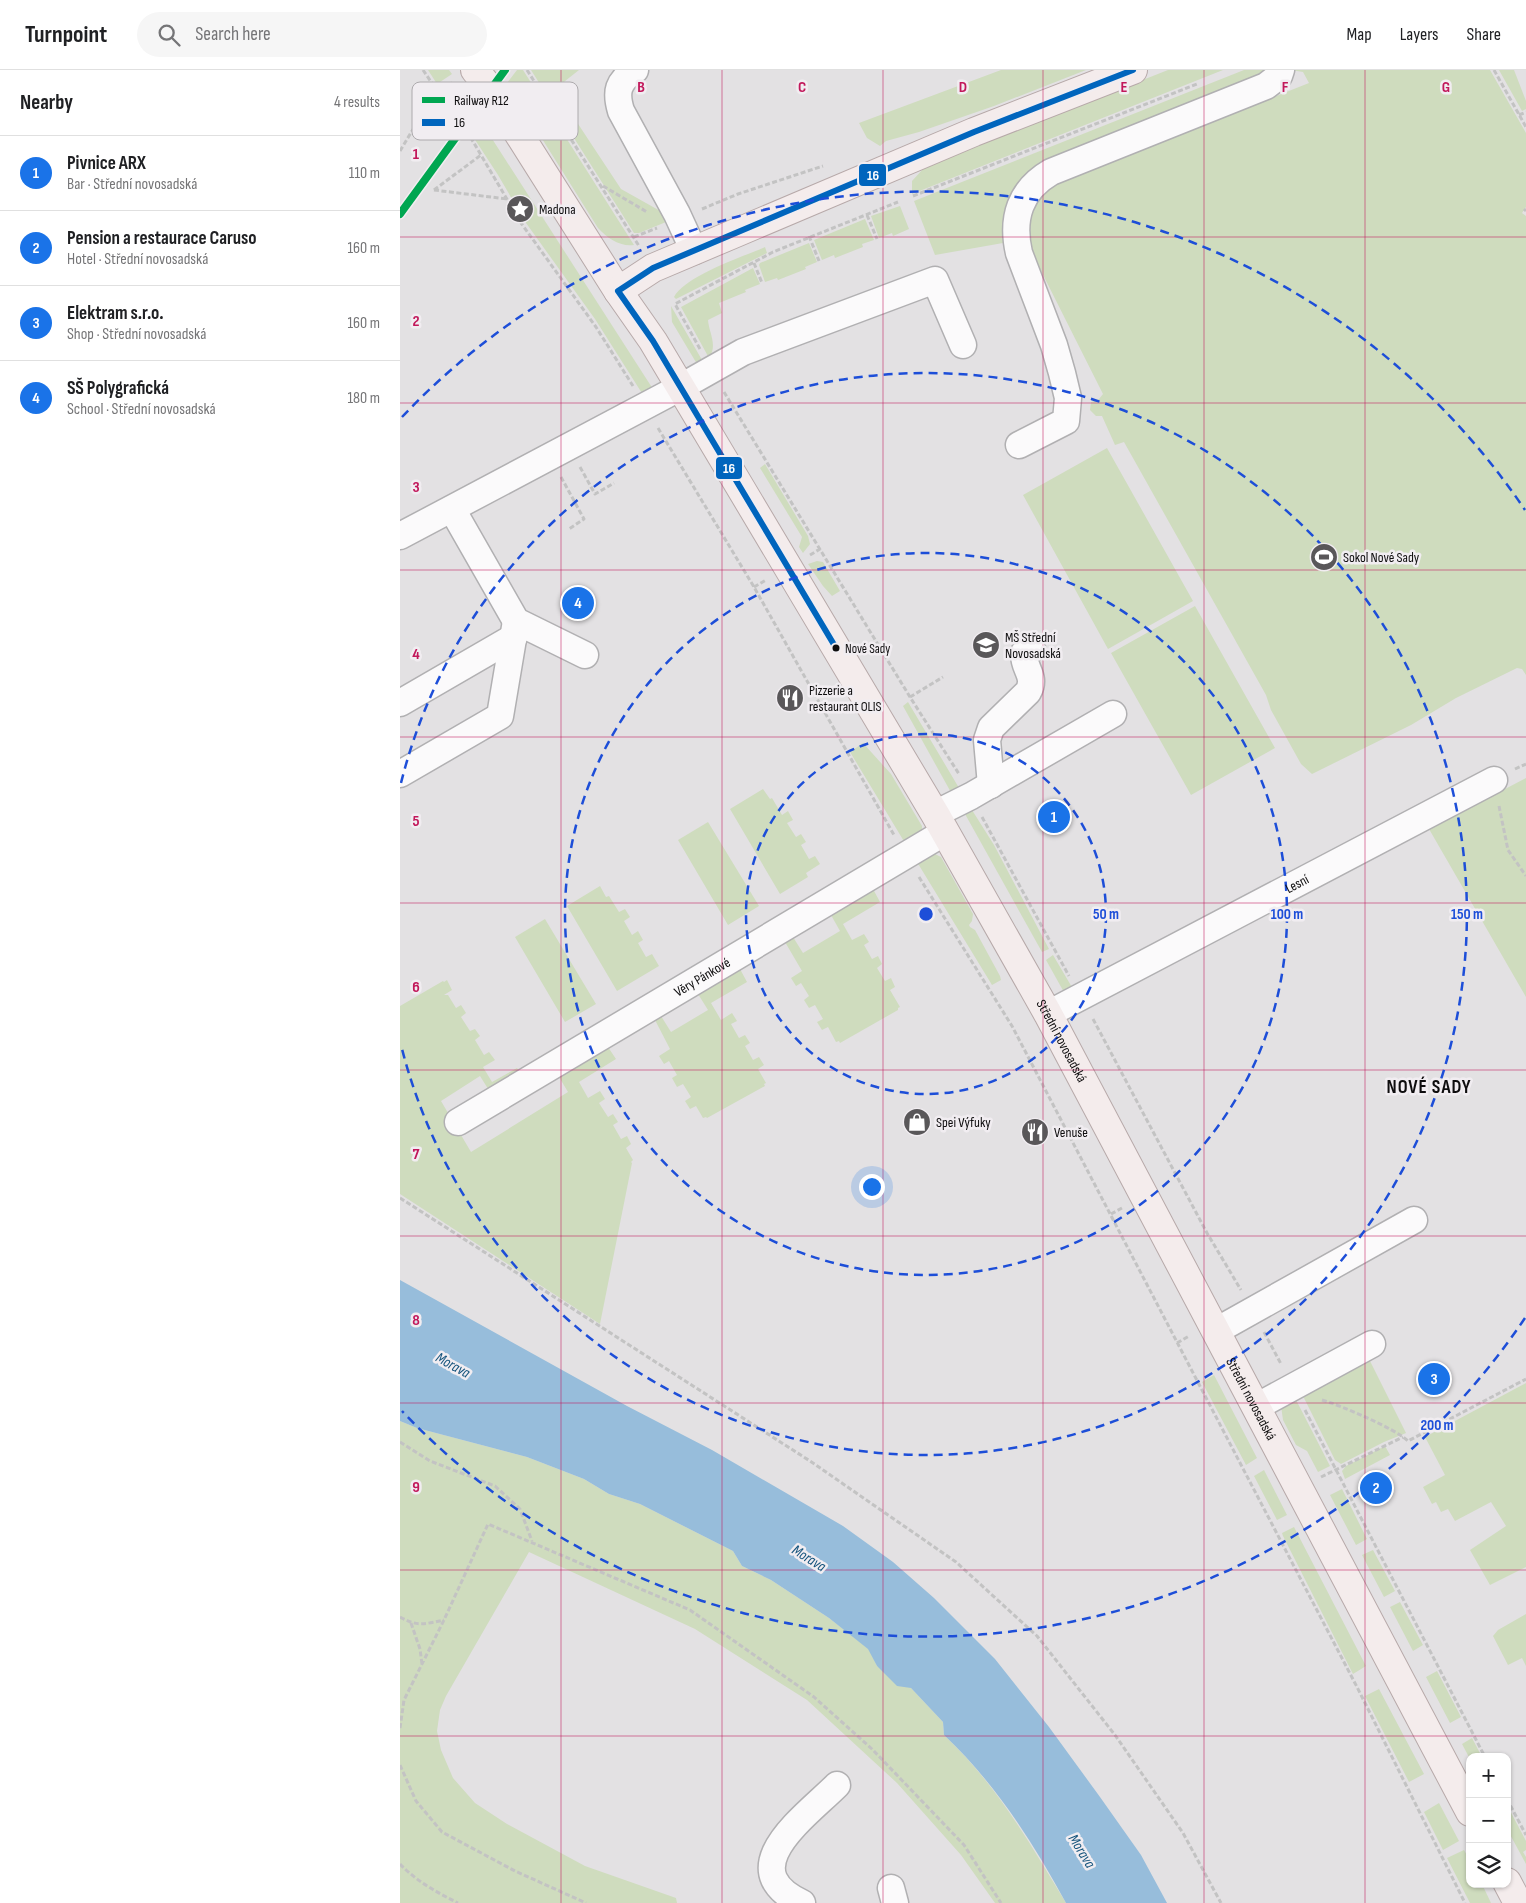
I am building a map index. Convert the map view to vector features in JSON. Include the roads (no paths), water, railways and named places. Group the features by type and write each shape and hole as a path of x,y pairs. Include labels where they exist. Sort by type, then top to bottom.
{"main road":[{"path":"618,290 653,268 974,132 1133,70"},
{"name":"Střední novosadská","path":"465,75 477,82"},
{"name":"Střední novosadská","path":"522,140 653,341 940,823 1048,1014 1466,1804"},
{"path":"1510,1888 1518,1903"}],"street":[{"path":"635,70 625,78 618,92 621,111 669,199 694,251"},
{"path":"1020,445 1066,421 1068,398 1054,345 1019,253 1015,237 1016,220 1021,203 1028,190 1051,172 1266,86 1279,76 1281,70"},
{"path":"400,536 681,388 743,352 935,280 963,345"},
{"path":"400,774 500,716 515,629 452,509"},
{"path":"515,629 585,655"},
{"path":"400,703 515,629"},
{"path":"981,791 990,728 1032,686 1031,676 1024,660 1024,653 1032,649"},
{"name":"Věry Pánkové","path":"458,1122 906,856 940,823 981,791 1114,714"},
{"name":"Lesní","path":"1048,1014 1494,780"},
{"path":"1216,1331 1414,1220"},
{"path":"1256,1407 1372,1344"},
{"path":"802,1903 789,1897 777,1885 771,1873 773,1855 783,1838 837,1785"}],"water":[{"name":"Morava","path":"400,1280 627,1406 712,1450 843,1526 893,1562 934,1598 995,1659 1049,1727 1141,1855 1167,1903 1066,1903 1012,1814 963,1753 944,1735 943,1722 911,1688 897,1686 877,1666 868,1649 829,1618 771,1580 742,1566 733,1551 640,1504 609,1494 584,1479 527,1457 417,1428 400,1421"}],"rail line":[{"name":"R12","path":"496,82 505,70"},
{"name":"R12","path":"400,214 454,140"}],"place":[{"name":"Madona","path":"520,209"},
{"name":"Sokol Nové Sady","path":"1324,557"},
{"name":"SŠ Polygrafická","path":"578,603"},
{"name":"MŠ Střední Novosadská","path":"986,645"},
{"name":"Nové Sady","path":"836,648"},
{"name":"Pizzerie a restaurant OLIS","path":"790,698"},
{"name":"Pivnice ARX","path":"1054,817"},
{"name":"Spei Výfuky","path":"917,1122"},
{"name":"Venuše","path":"1035,1132"},
{"name":"Elektram s.r.o.","path":"1434,1379"},
{"name":"Pension a restaurace Caruso","path":"1376,1488"}],"district":[{"name":"NOVÉ SADY","path":"1429,1086"}]}
